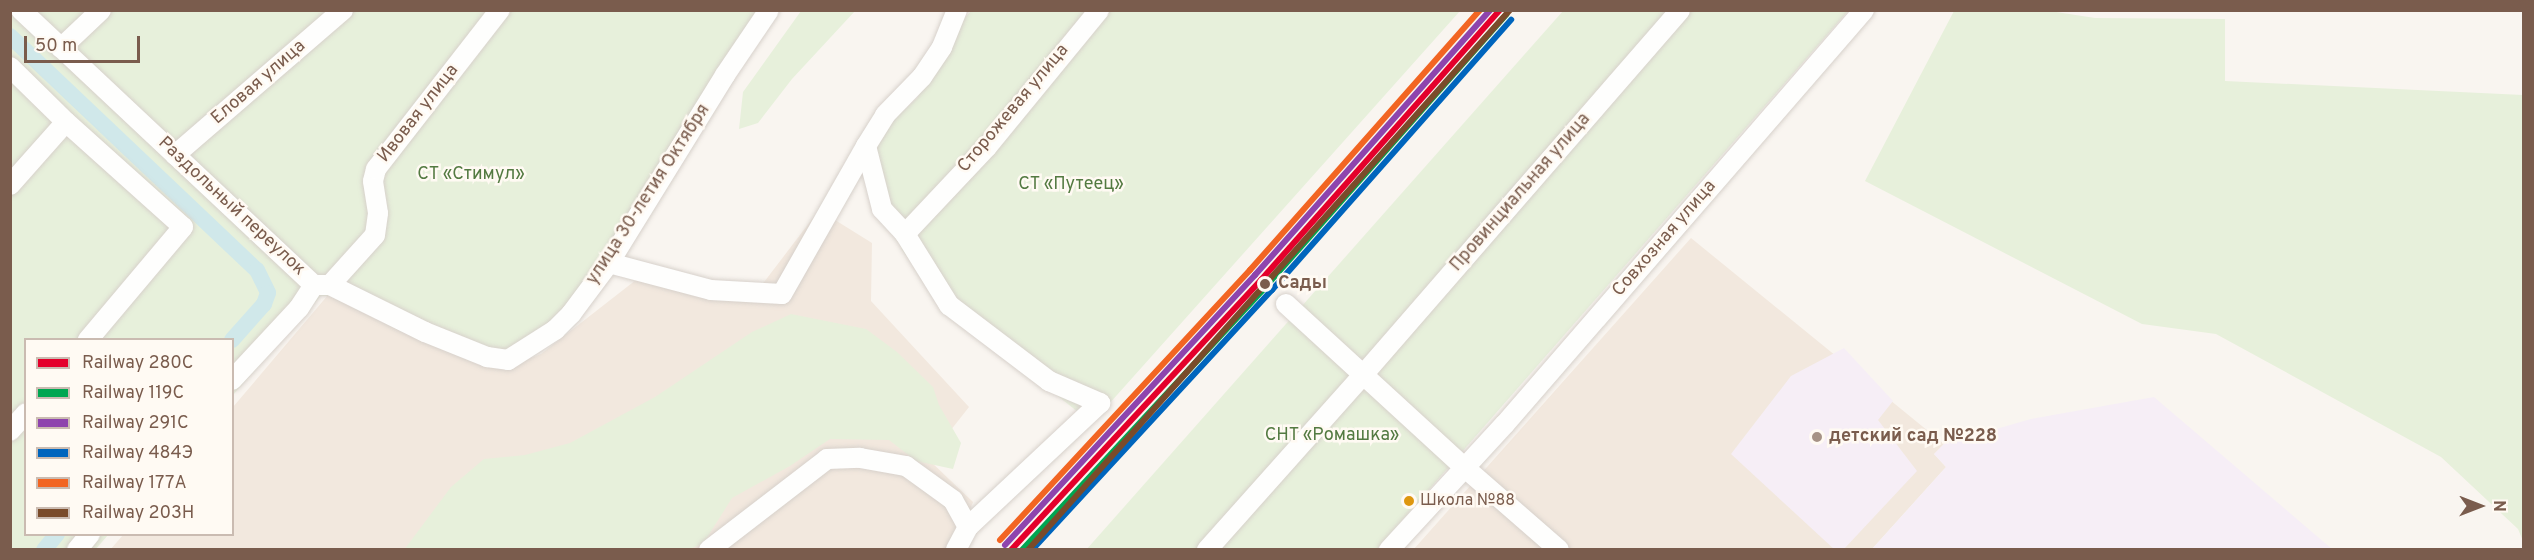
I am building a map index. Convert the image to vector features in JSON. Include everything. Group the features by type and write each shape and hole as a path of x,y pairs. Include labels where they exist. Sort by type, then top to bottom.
{"street":[{"name":"Раздольный переулок","path":"21,10 175,155 322,285 425,332 487,357 508,360"},
{"path":"61,48 101,10"},
{"name":"Еловая улица","path":"175,155 343,10"},
{"name":"Ивовая улица","path":"234,378 299,308 375,235 378,213 373,181 376,169 500,10"},
{"name":"улица 30-летия Октября","path":"508,360 563,323 609,263 725,75 769,10"},
{"path":"609,263 711,290 782,294 885,115 929,67 942,47 957,10"},
{"name":"Сторожевая улица","path":"905,234 987,147 1099,10"},
{"name":"Провинциальная улица","path":"1207,549 1363,375 1680,10"},
{"name":"Совхозная улица","path":"1389,549 1513,415 1864,10"},
{"path":"10,67 66,122 183,227 89,338"},
{"path":"10,184 66,122"},
{"path":"866,146 882,209 905,234 949,305 1048,381 1100,403 968,526 956,549"},
{"path":"1286,304 1464,467 1559,549"},
{"path":"10,431 24,415"},
{"path":"709,549 827,459 860,458 906,466 953,500 968,526"},
{"path":"77,549 88,536"}],"shaded area":[{"path":"819,210 872,243 871,301 969,407 928,459 973,502 954,549 110,550 122,536 234,536 234,406 328,295 489,363 508,367 541,354 650,269 758,290"},
{"path":"1691,238 1944,444 1934,454 1946,467 1872,549 1413,550"},
{"name":"детский сад №228","path":"1844,348 1893,401 1878,420 1917,471 1844,549 1835,550 1731,454 1791,376"},
{"path":"2154,397 2332,549 1872,549 1946,467 1934,454 1944,444 2031,419"}],"green space":[{"name":"СТ «Стимул»","path":"10,11 773,11 661,188 535,345 501,359 341,296 321,296 234,394 234,338 24,338 24,536 107,536 95,550 11,549"},
{"path":"801,11 855,11 792,79 758,123 739,129 743,92"},
{"name":"СТ «Путеец»","path":"971,11 1460,11 1092,423 946,308 902,250 882,190 874,138 917,98 961,22"},
{"name":"СНТ «Ромашка»","path":"1563,11 1848,11 1377,549 1086,550"},
{"path":"1954,11 2050,11 2095,18 2225,19 2225,81 2523,95 2523,541 2518,529 2441,457 2216,334 2142,324 1865,181"},
{"path":"791,314 866,329 897,352 933,387 939,405 961,443 953,469 916,461 889,440 830,439 790,466 732,498 703,544 689,549 522,550 506,547 502,550 404,550 451,487 484,459 525,455 570,443 655,397 752,332"}],"waterway":[{"path":"10,36 257,270 268,293 264,304 234,338"},
{"path":"44,550 55,536"}],"rail line":[{"name":"177А","path":"1000,540 1250,270 1480,10"},
{"name":"291С","path":"1005,545 1255,275 1490,10"},
{"name":"280С","path":"1011,550 1261,280 1500,10"},
{"name":"203Н","path":"1028,550 1510,10"},
{"name":"119С","path":"1022,550 1267,285 1506,15"},
{"name":"484Э","path":"1032,550 1272,290 1511,20"}],"place":[{"name":"Сады","path":"1265,284"},
{"name":"детский сад №228","path":"1817,437"},
{"name":"Школа №88","path":"1409,501"}]}
